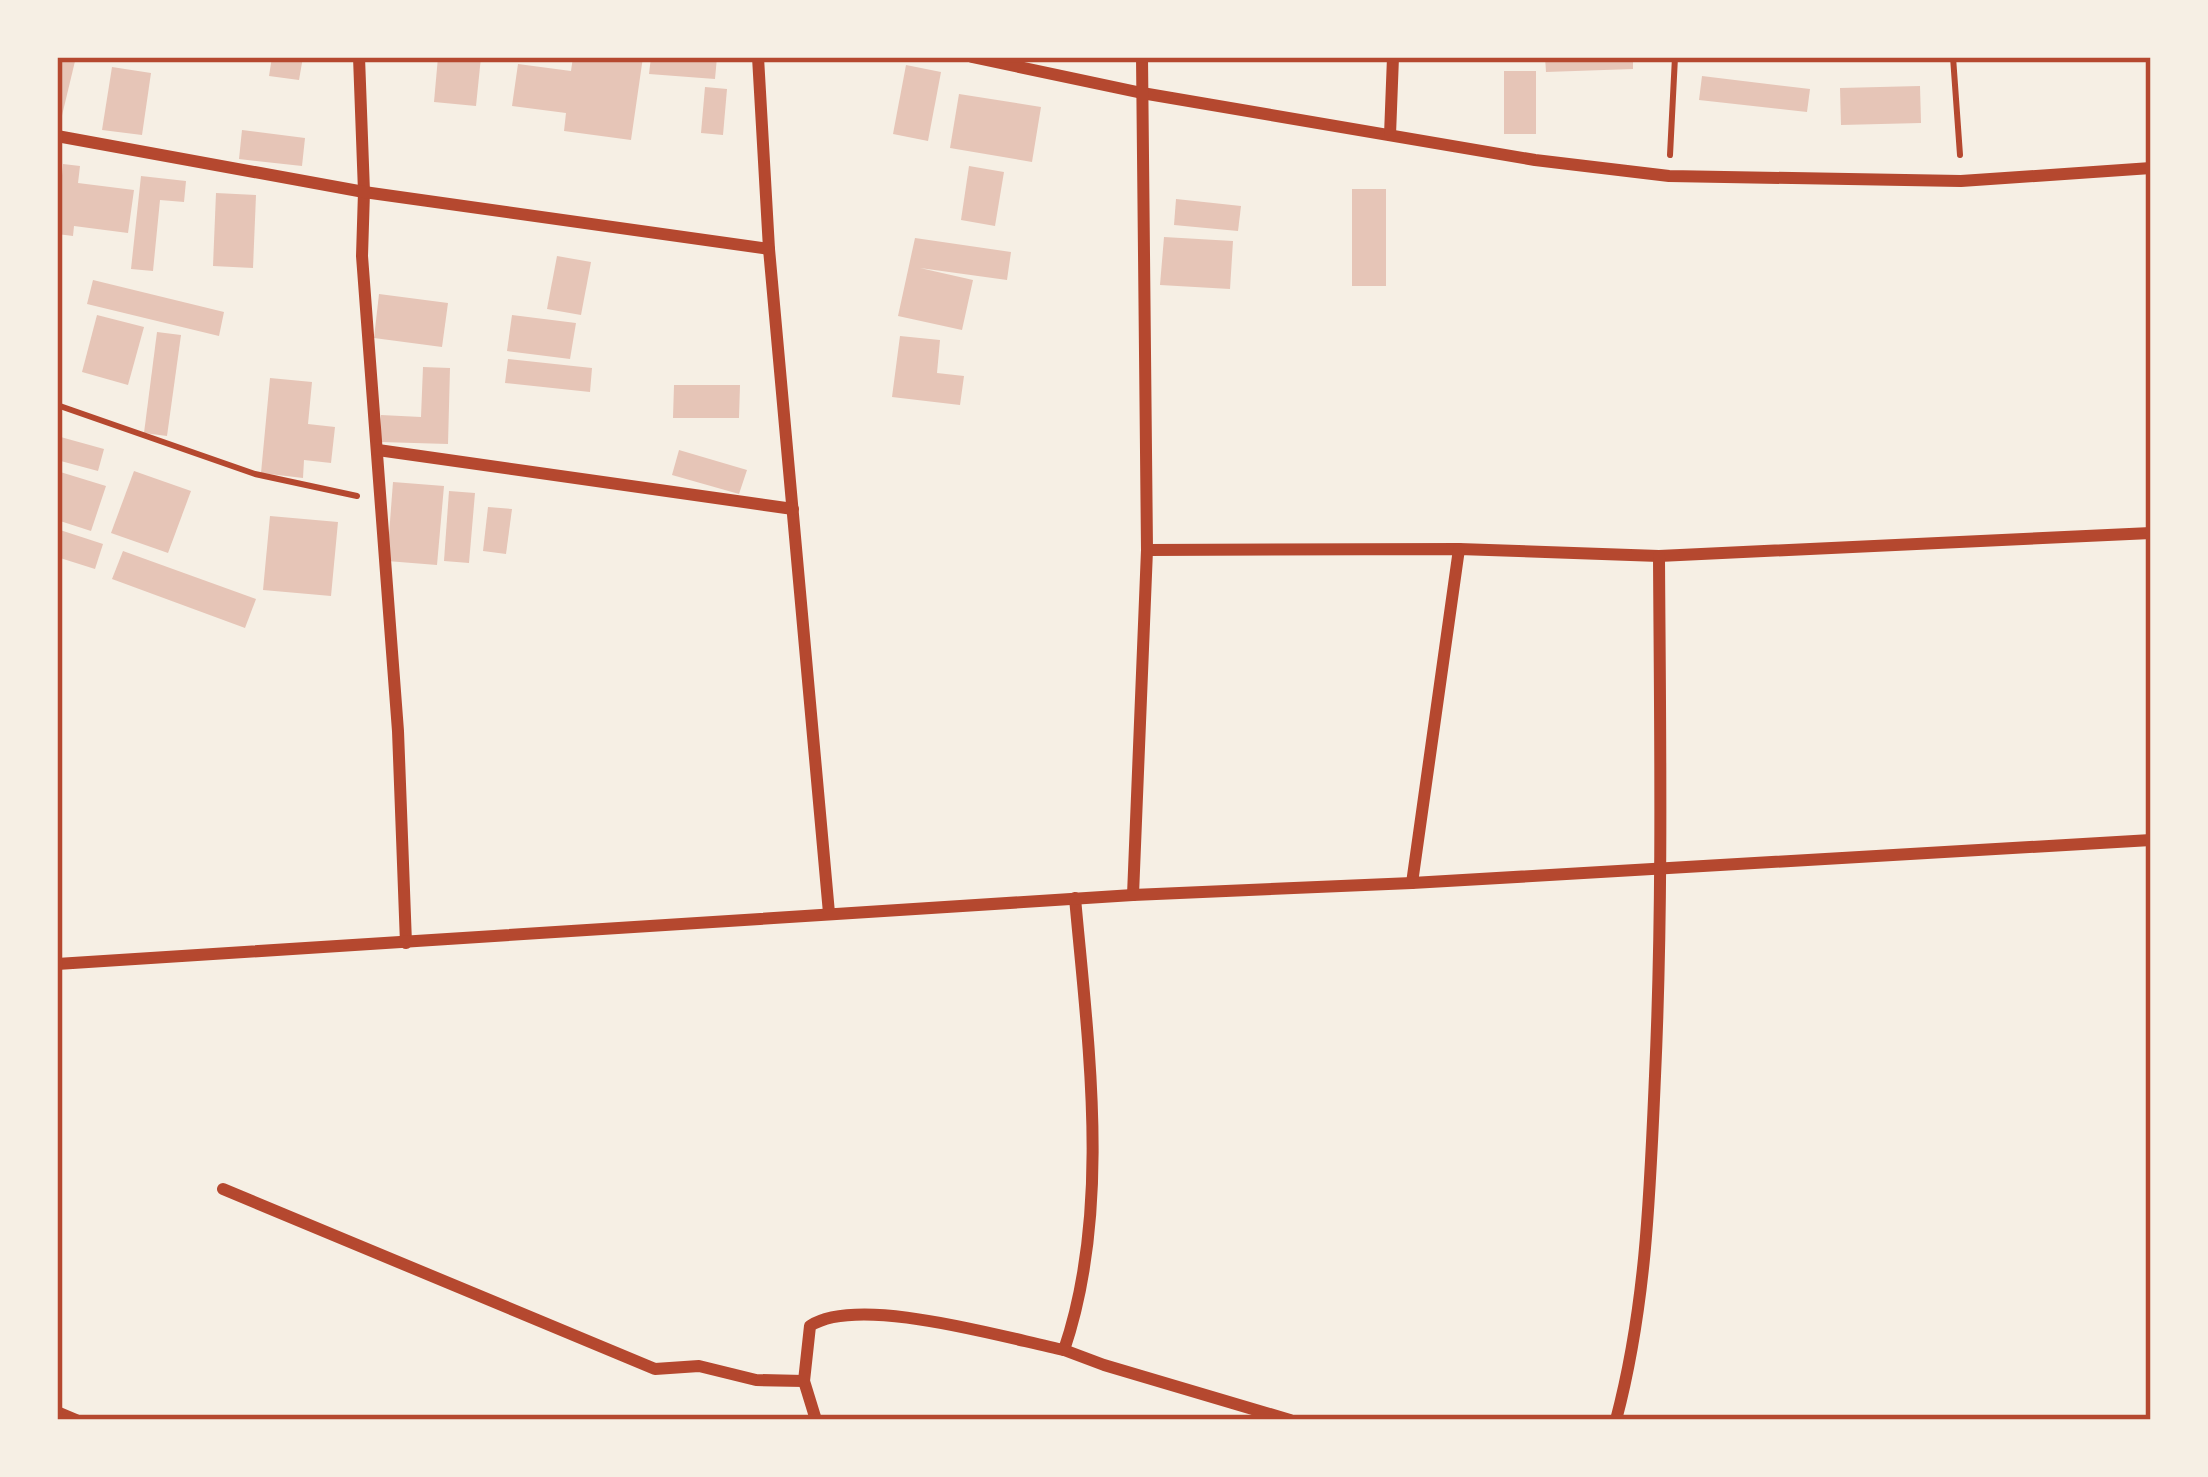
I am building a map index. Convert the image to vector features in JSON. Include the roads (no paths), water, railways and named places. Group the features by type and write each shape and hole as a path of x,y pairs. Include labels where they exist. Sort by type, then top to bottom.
{"street":[{"path":"358,57 362,256 398,731 406,943"},
{"path":"758,57 769,249 829,913"},
{"path":"972,57 1142,93 1535,160 1669,176 1961,181 2151,167"},
{"path":"1133,895 1148,550 1142,57"},
{"path":"1390,135 1393,57"},
{"path":"57,136 364,191 769,249"},
{"path":"378,450 793,509"},
{"path":"1148,550 1460,548 1659,556 2151,533"},
{"path":"1412,883 1460,548"},
{"path":"1616,1420 1652,1207 1661,866 1659,556"},
{"path":"57,964 1075,898 2151,840"},
{"path":"1064,1350 1081,1301 1093,1089 1075,898"},
{"path":"224,1189 656,1369 698,1366 756,1380 804,1381"},
{"path":"816,1420 804,1381 810,1326 831,1314 896,1316 1064,1350 1290,1420"},
{"path":"57,1412 76,1420"}]}
